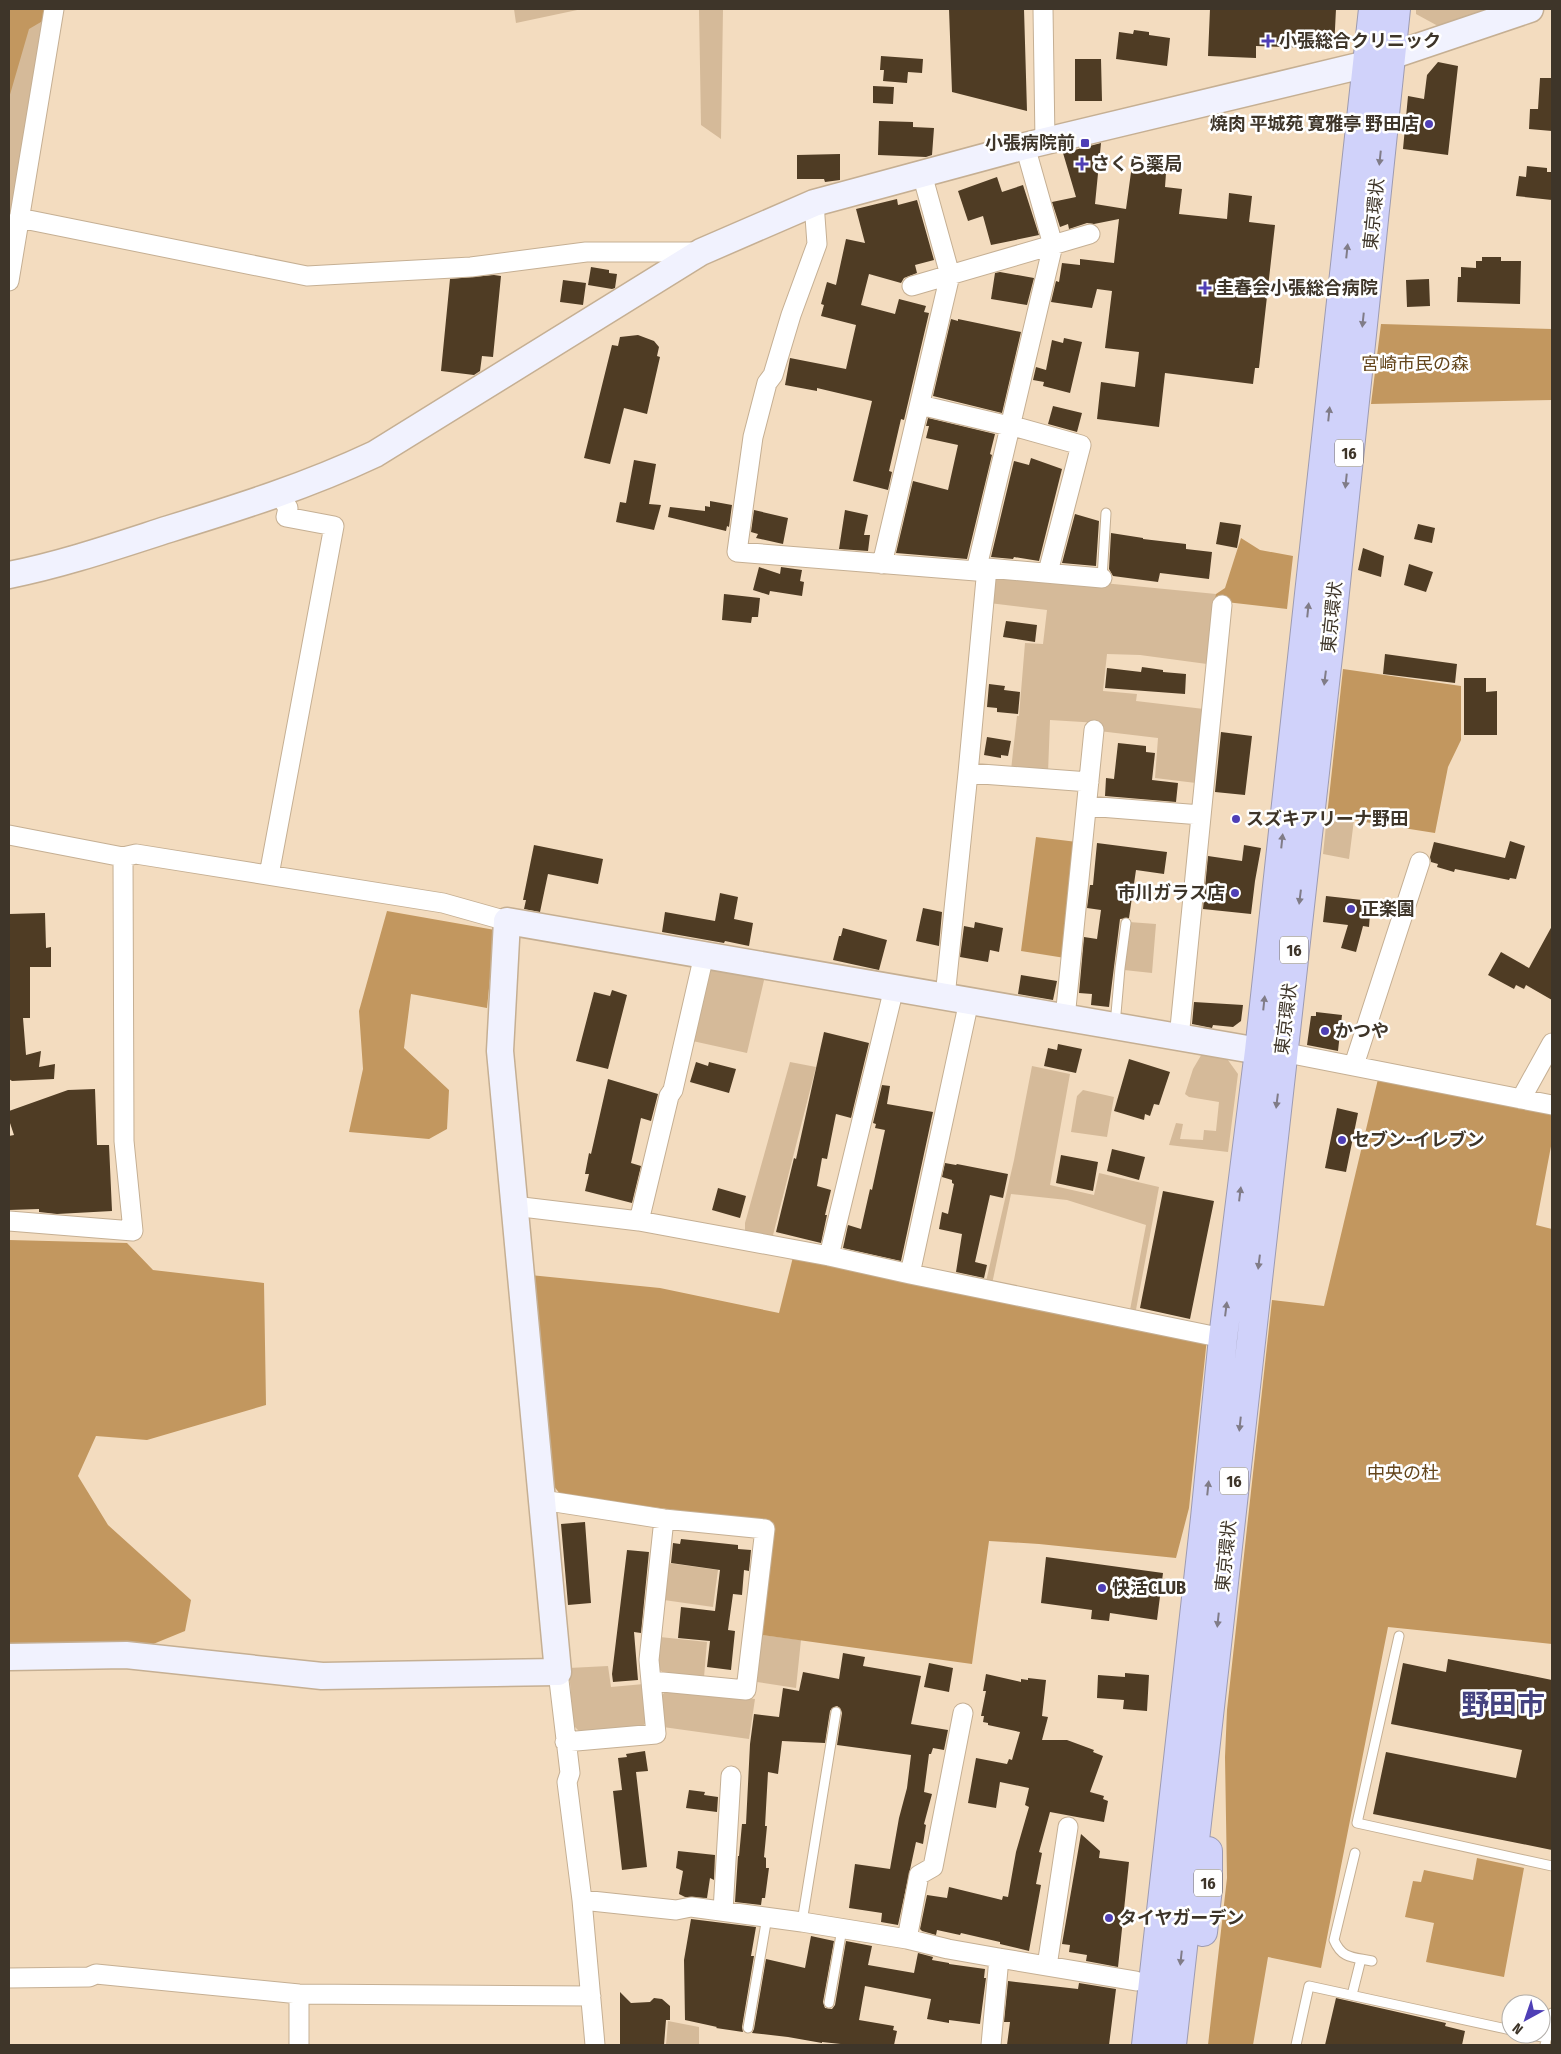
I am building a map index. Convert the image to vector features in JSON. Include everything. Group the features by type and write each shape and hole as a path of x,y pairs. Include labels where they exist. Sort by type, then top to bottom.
{"highway":[{"name":"東京環状","path":"1373,9 1379,61"},
{"name":"東京環状","path":"1174,1906 1207,1719 1270,1052 1379,61 1396,9"},
{"name":"東京環状","path":"1174,1906 1205,1518 1223,1338 1270,1052"},
{"name":"16","path":"1129,2045 1174,1655 1205,1518"},
{"name":"16","path":"1190,2045 1208,1888 1207,1719"},
{"name":"16","path":"1146,2045 1174,1906"},
{"name":"16","path":"1172,2045 1174,1906"}],"street":[{"path":"9,282 54,9"},
{"path":"910,1274 957,999 968,773 981,569 1009,425 1054,245 1035,144 1043,9"},
{"path":"9,575 49,567 279,494 330,475 375,454 701,252 814,203 1035,144 1379,61 1530,9"},
{"path":"882,564 950,275 922,174"},
{"path":"814,203 817,244 791,315 773,375 767,383 752,437 737,552 882,564 1048,572 1102,578"},
{"path":"19,218 307,276 471,268 586,252 701,252"},
{"path":"912,286 1090,234"},
{"path":"920,405 1009,425 1081,445 1048,572"},
{"path":"268,876 334,526 286,517 288,508 279,494"},
{"path":"1179,1038 1222,605"},
{"path":"1065,1018 1094,730"},
{"path":"968,773 1089,782"},
{"path":"1087,806 1201,815"},
{"path":"9,835 123,857 136,854 443,903 507,921 1115,1028 1354,1066 1552,1105"},
{"path":"9,1221 133,1231 124,1141 123,857"},
{"path":"1354,1066 1420,862"},
{"path":"507,921 500,1051 558,1672 570,1773 567,1782 582,1900 595,2045"},
{"path":"639,1220 669,1096 673,1090 704,955"},
{"path":"830,1256 894,988"},
{"path":"1521,1099 1552,1043"},
{"path":"514,1206 639,1220 830,1256 1223,1338"},
{"path":"542,1500 664,1519 765,1529 746,1690 652,1682"},
{"path":"565,1742 656,1734 650,1660 664,1519"},
{"path":"9,1657 126,1656 322,1676 558,1672"},
{"path":"906,1939 918,1875 933,1867 963,1713"},
{"path":"723,1911 731,1776"},
{"path":"1047,1966 1068,1827"},
{"path":"582,1900 676,1910 691,1907 802,1922 906,1939 948,1950 1136,1981"},
{"path":"991,2045 999,1958"},
{"path":"9,1978 89,1977 96,1974 299,1994 590,1996"},
{"path":"299,1994 299,2045"}],"lane":[{"path":"1102,578 1106,513"},
{"path":"1115,1028 1126,924"},
{"path":"1399,1636 1357,1823 1552,1866"},
{"path":"802,1922 836,1712"},
{"path":"1355,1852 1334,1940 1338,1950 1347,1956 1372,1961"},
{"path":"748,2028 767,1917"},
{"path":"829,2003 842,1929"},
{"path":"1352,1995 1360,1959"},
{"path":"1296,2045 1309,1986 1501,2028"}],"shaded area":[{"path":"9,9 50,9 9,245"},
{"path":"514,9 582,9 516,23"},
{"path":"699,9 723,9 721,139 701,125"},
{"path":"1416,9 1494,9 1438,26 1416,14"},
{"path":"1000,573 1216,594 1207,664 1140,655 1107,654 1103,691 1137,694 1136,701 1204,709 1196,783 1155,778 1158,738 1099,731 1099,723 1050,720 1048,773 1011,770 1017,716 1019,716 1025,643 1043,644 1047,610 989,603 991,582"},
{"path":"1327,816 1354,820 1349,859 1323,854"},
{"path":"1129,922 1156,924 1152,973 1124,970"},
{"path":"709,966 765,976 747,1053 688,1040"},
{"path":"1203,1052 1225,1056 1238,1074 1228,1152 1169,1145 1176,1123 1183,1124 1180,1139 1203,1140 1204,1130 1216,1131 1219,1102 1189,1097 1185,1094 1193,1069"},
{"path":"790,1062 816,1067 772,1239 745,1233 745,1223"},
{"path":"1032,1066 1070,1074 1050,1185 1094,1195 1099,1173 1159,1187 1135,1315 985,1286 1014,1160","holes":["1011,1194 1067,1200 1146,1225 1130,1310 992,1284"]},
{"path":"1083,1090 1114,1097 1107,1137 1071,1132 1077,1096"},
{"path":"668,1563 718,1570 713,1607 664,1600"},
{"path":"762,1635 801,1640 796,1688 757,1682"},
{"path":"660,1637 707,1642 704,1677 664,1674 658,1668 657,1659"},
{"path":"608,1666 611,1687 644,1684 648,1720 642,1727 580,1732 573,1725 569,1668"},
{"path":"667,1690 755,1699 749,1739 663,1727 660,1697"},
{"path":"668,2021 699,2027 699,2045 666,2045"}],"green space":[{"path":"9,9 63,9 29,29 9,98"},
{"name":"宮崎市民の森","path":"1381,324 1552,329 1552,400 1371,404"},
{"path":"1241,538 1260,550 1293,556 1287,609 1226,602 1215,598 1216,594 1225,588"},
{"path":"1343,669 1461,686 1461,740 1448,767 1435,833 1327,816"},
{"path":"1036,837 1077,842 1065,958 1021,951"},
{"path":"387,911 495,930 487,1008 411,994 404,1048 449,1090 447,1129 429,1139 349,1132 363,1069 359,1011"},
{"name":"中央の杜","path":"1378,1079 1552,1113 1552,1141 1536,1225 1552,1229 1552,1644 1388,1627 1321,1968 1268,1957 1253,2045 1208,2045 1227,1878 1225,1757 1227,1710 1272,1300 1324,1306"},
{"path":"9,1240 127,1243 153,1270 264,1283 266,1405 147,1440 96,1436 78,1476 108,1525 191,1600 185,1631 136,1651 9,1653"},
{"path":"794,1253 1207,1338 1189,1508 1176,1558 1039,1544 989,1541 972,1664 762,1635 774,1523 561,1495 552,1484 530,1275 660,1288 779,1313"},
{"path":"1477,1858 1524,1868 1504,1977 1426,1962 1434,1923 1405,1917 1413,1881 1421,1882 1424,1870 1473,1880"}],"building":[{"path":"949,9 1024,9 1027,111 952,92"},
{"path":"1210,9 1336,9 1334,49 1256,46 1256,58 1208,56"},
{"path":"1134,30 1149,32 1149,35 1170,38 1167,66 1116,59 1119,32 1133,34"},
{"path":"881,56 923,59 922,73 908,72 907,83 883,81 884,70 880,70"},
{"path":"1075,59 1101,59 1102,101 1075,101"},
{"name":"焼肉 平城苑 寛雅亭 野田店","path":"1438,62 1458,66 1448,155 1403,149 1408,96 1424,99 1427,75"},
{"path":"1540,78 1552,78 1552,131 1529,129 1530,109 1538,109"},
{"path":"873,86 894,87 893,104 873,103"},
{"path":"879,121 913,122 913,127 934,128 932,155 926,157 878,155"},
{"path":"1101,143 1095,204 1126,209 1132,165 1156,168 1156,172 1166,173 1165,187 1182,189 1179,214 1227,219 1229,193 1252,196 1249,222 1275,225 1259,368 1255,368 1253,384 1165,373 1159,427 1097,419 1101,382 1135,387 1139,352 1105,348 1112,291 1097,289 1092,308 1051,302 1056,281 1059,282 1062,263 1080,265 1080,259 1114,263 1119,219 1094,224 1087,223 1069,229 1068,224 1060,227 1052,202 1076,197 1063,153"},
{"path":"840,154 840,180 825,182 824,179 797,179 797,155"},
{"path":"1527,166 1547,168 1547,172 1552,172 1552,200 1516,196 1519,176 1526,177"},
{"path":"997,177 1002,192 1023,185 1039,235 991,245 983,216 968,221 958,191"},
{"path":"897,199 898,205 917,200 934,260 915,265 917,273 904,278 901,283 869,274 861,305 895,314 899,299 926,306 924,312 929,313 904,420 901,419 889,471 892,472 888,490 853,481 872,401 817,388 817,391 785,385 790,358 846,369 856,325 821,316 824,305 821,304 827,282 836,285 846,239 865,243 856,209"},
{"path":"1482,257 1501,257 1501,261 1521,261 1520,304 1457,302 1458,277 1461,277 1461,267 1476,268 1476,261 1482,261"},
{"path":"591,267 609,270 609,273 617,274 615,288 588,285"},
{"path":"1000,272 1034,278 1027,305 991,299 995,273"},
{"path":"501,276 493,357 482,356 480,371 474,375 441,371 450,279"},
{"path":"1429,279 1430,306 1407,307 1406,280"},
{"path":"563,280 586,283 583,305 560,302"},
{"path":"951,319 1021,332 1002,413 933,396"},
{"path":"638,335 654,341 659,347 657,356 660,357 647,414 624,408 610,464 584,458 612,345 618,346 620,337"},
{"path":"1064,338 1082,342 1070,393 1043,386 1044,382 1033,380 1036,367 1046,370 1052,340 1063,343"},
{"path":"1053,406 1082,413 1077,432 1048,424"},
{"path":"928,418 995,434 990,454 992,455 967,559 896,553 913,481 948,490 958,445 926,438 929,426 926,426"},
{"path":"1031,458 1062,469 1039,561 1014,557 1013,559 991,557 1014,461 1029,465"},
{"path":"634,460 656,464 649,504 661,505 654,530 616,522 620,502 626,503"},
{"path":"710,501 732,505 729,527 727,526 726,531 668,517 670,507 705,511 705,506 710,507"},
{"path":"754,510 788,518 783,544 756,538 758,534 751,532"},
{"path":"845,510 868,515 864,535 870,535 868,551 839,549"},
{"path":"1075,514 1099,521 1096,566 1062,563"},
{"path":"1220,522 1241,525 1237,548 1216,544"},
{"path":"1418,524 1435,528 1432,543 1414,539"},
{"path":"1111,533 1186,544 1186,549 1212,552 1209,579 1160,573 1158,582 1113,576 1109,569"},
{"path":"1363,548 1384,556 1381,577 1358,570"},
{"path":"1409,564 1433,572 1426,592 1404,585"},
{"path":"759,567 780,574 781,567 802,570 800,581 804,582 802,596 770,591 769,595 753,590"},
{"path":"724,594 760,598 758,617 752,617 751,623 722,620"},
{"path":"1006,621 1037,625 1035,642 1003,637"},
{"path":"1385,654 1457,664 1455,683 1383,674"},
{"path":"1142,667 1163,670 1163,672 1186,674 1185,694 1105,688 1107,668 1141,672"},
{"path":"1464,678 1486,678 1486,692 1497,691 1497,735 1464,735"},
{"path":"989,684 1005,686 1004,690 1020,692 1018,714 997,712 997,708 987,707"},
{"path":"1221,732 1252,736 1245,795 1215,792"},
{"path":"987,737 1011,741 1008,756 1001,755 1001,758 984,755"},
{"path":"1118,743 1146,746 1146,752 1155,753 1152,780 1178,783 1176,802 1105,796 1106,778 1114,779"},
{"path":"1510,841 1525,846 1516,879 1510,878 1509,880 1455,869 1454,872 1437,867 1438,864 1431,862 1430,857 1434,842 1505,858"},
{"path":"1097,843 1167,852 1164,874 1136,870 1129,918 1120,919 1109,1007 1091,1005 1092,994 1079,993 1084,937 1097,939 1101,910 1087,908 1090,885 1093,885"},
{"path":"534,845 603,859 598,884 548,874 540,912 524,909 526,900 523,900"},
{"path":"1244,845 1261,848 1251,914 1203,909 1208,856 1242,861"},
{"path":"720,893 738,897 734,919 753,923 749,946 662,932 665,912 715,921"},
{"path":"1326,896 1371,901 1369,927 1363,926 1356,952 1341,948 1348,925 1323,922"},
{"path":"923,908 942,912 939,946 916,941"},
{"path":"45,913 46,948 51,947 51,967 30,967 30,1018 23,1018 26,1055 41,1051 39,1067 55,1064 54,1079 12,1081 9,1079 9,914"},
{"path":"975,922 1003,928 999,952 990,950 988,962 960,957 964,926 974,928"},
{"path":"1552,926 1552,1000 1526,985 1524,989 1516,985 1514,989 1488,975 1501,952 1529,968"},
{"path":"843,928 887,940 879,970 833,960"},
{"path":"1021,975 1057,981 1053,1000 1018,994"},
{"path":"612,990 627,995 608,1069 576,1061 594,992 610,996"},
{"path":"1194,1002 1243,1005 1241,1021 1233,1027 1213,1025 1212,1028 1192,1024"},
{"name":"かつや","path":"1316,1012 1342,1015 1338,1051 1307,1045 1311,1016 1316,1016"},
{"path":"824,1032 869,1043 851,1118 836,1114 827,1159 822,1158 817,1186 831,1190 821,1243 776,1232 794,1158 796,1159"},
{"path":"1058,1044 1082,1049 1076,1073 1044,1066 1048,1048 1057,1050"},
{"path":"1129,1059 1170,1072 1159,1105 1154,1104 1150,1116 1145,1114 1144,1120 1114,1111"},
{"path":"696,1062 708,1066 709,1062 736,1069 729,1093 690,1082"},
{"path":"608,1079 658,1094 651,1121 641,1118 631,1163 641,1166 632,1203 585,1191 589,1174 585,1174 589,1153 591,1154"},
{"path":"882,1085 890,1086 887,1104 933,1112 901,1261 843,1248 848,1225 861,1229 870,1189 872,1190 885,1130 875,1128 876,1124 873,1123"},
{"path":"95,1089 97,1145 109,1145 112,1211 57,1214 39,1212 39,1209 9,1210 9,1136 14,1135 9,1120 9,1111 68,1090"},
{"name":"セブン-イレブン","path":"1337,1108 1358,1113 1346,1172 1325,1168"},
{"path":"1112,1149 1145,1157 1139,1180 1107,1171"},
{"path":"1061,1155 1098,1162 1093,1191 1056,1183"},
{"path":"945,1163 1008,1174 1003,1198 990,1195 975,1262 987,1265 984,1278 956,1272 962,1234 939,1229 942,1212 948,1214 954,1184 952,1180 942,1177"},
{"path":"718,1188 746,1196 740,1218 712,1210"},
{"path":"1163,1191 1214,1201 1190,1319 1140,1308"},
{"path":"585,1522 591,1603 568,1605 561,1524"},
{"path":"681,1539 738,1545 738,1549 751,1550 749,1571 744,1570 742,1595 733,1594 728,1630 735,1631 731,1670 707,1667 710,1641 678,1638 681,1607 715,1611 720,1570 671,1563 673,1543 680,1544"},
{"path":"627,1550 649,1552 641,1633 634,1632 638,1680 613,1682 612,1674"},
{"name":"快活CLUB","path":"1046,1557 1163,1573 1157,1620 1110,1613 1109,1621 1091,1619 1092,1610 1041,1603"},
{"path":"843,1653 865,1657 863,1666 921,1676 911,1724 948,1730 944,1750 933,1748 931,1754 929,1754 924,1792 932,1794 924,1824 926,1825 923,1844 916,1842 898,1925 881,1922 882,1913 849,1908 855,1864 890,1869 899,1818 907,1788 911,1755 837,1745 842,1713 837,1706 830,1711 825,1743 782,1741 778,1774 768,1772 765,1826 767,1826 764,1857 766,1858 766,1868 769,1868 765,1898 762,1898 761,1905 735,1902 742,1824 746,1824 750,1744 754,1714 779,1717 783,1688 799,1691 803,1672 839,1679"},
{"path":"1448,1659 1552,1680 1552,1850 1373,1814 1386,1752 1516,1778 1522,1750 1391,1724 1403,1663 1446,1672"},
{"path":"929,1663 953,1668 949,1692 924,1687"},
{"path":"1125,1673 1149,1675 1147,1711 1123,1709 1124,1700 1097,1698 1098,1675 1125,1677"},
{"path":"986,1674 1021,1682 1021,1679 1028,1680 1028,1678 1046,1680 1042,1716 1048,1717 1042,1740 1067,1740 1094,1750 1093,1752 1103,1756 1090,1792 1104,1796 1103,1799 1108,1801 1104,1822 1050,1812 1039,1852 1042,1853 1036,1884 1041,1885 1029,1951 961,1933 960,1935 937,1930 936,1935 920,1929 927,1895 947,1898 949,1887 1002,1900 1003,1896 1008,1897 1016,1852 1029,1807 1025,1805 1029,1788 1000,1782 996,1808 968,1803 976,1758 1007,1764 1009,1759 1012,1760 1020,1732 988,1725 988,1723 983,1722 984,1716 981,1716 986,1691 983,1691"},
{"path":"645,1751 648,1771 636,1772 647,1867 622,1870 613,1791 622,1790 618,1758 627,1757 626,1754"},
{"path":"689,1790 705,1792 704,1795 718,1797 717,1812 686,1808"},
{"path":"1081,1834 1100,1851 1099,1858 1129,1862 1118,1967 1086,1961 1087,1955 1069,1952 1070,1945 1062,1944"},
{"path":"678,1851 715,1855 714,1880 710,1878 707,1898 685,1897 679,1894 683,1871 676,1868"},
{"path":"691,1919 756,1927 751,1956 754,1956 742,2027 743,2032 716,2028 685,2020 684,1960"},
{"path":"811,1936 834,1941 823,2002 825,2008 832,2009 835,2005 846,1941 872,1946 868,1965 914,1973 918,1953 933,1957 932,1960 985,1969 984,1978 986,1978 980,2024 949,2020 949,2023 927,2019 931,1999 865,1986 859,2020 894,2026 893,2030 897,2031 894,2045 822,2043 752,2033 766,1959 805,1968"},
{"path":"1008,1981 1078,1989 1079,1983 1116,1989 1109,2045 1007,2045 1010,2022 1004,2022"},
{"path":"620,1992 631,2003 650,2002 654,1998 662,1999 670,2006 670,2020 666,2020 664,2045 620,2045"},
{"path":"1336,1998 1446,2023 1445,2026 1465,2031 1462,2045 1325,2045"}],"place":[{"name":"小張総合クリニック","path":"1268,41"},
{"name":"焼肉 平城苑 寛雅亭 野田店","path":"1429,124"},
{"name":"小張病院前","path":"1085,143"},
{"name":"さくら薬局","path":"1082,164"},
{"name":"圭春会小張総合病院","path":"1205,288"},
{"name":"スズキアリーナ野田","path":"1236,819"},
{"name":"市川ガラス店","path":"1235,893"},
{"name":"正楽園","path":"1351,909"},
{"name":"かつや","path":"1325,1031"},
{"name":"セブン-イレブン","path":"1342,1140"},
{"name":"快活CLUB","path":"1102,1588"},
{"name":"タイヤガーデン","path":"1109,1918"}],"district":[{"name":"野田市","path":"1503,1704"}]}
